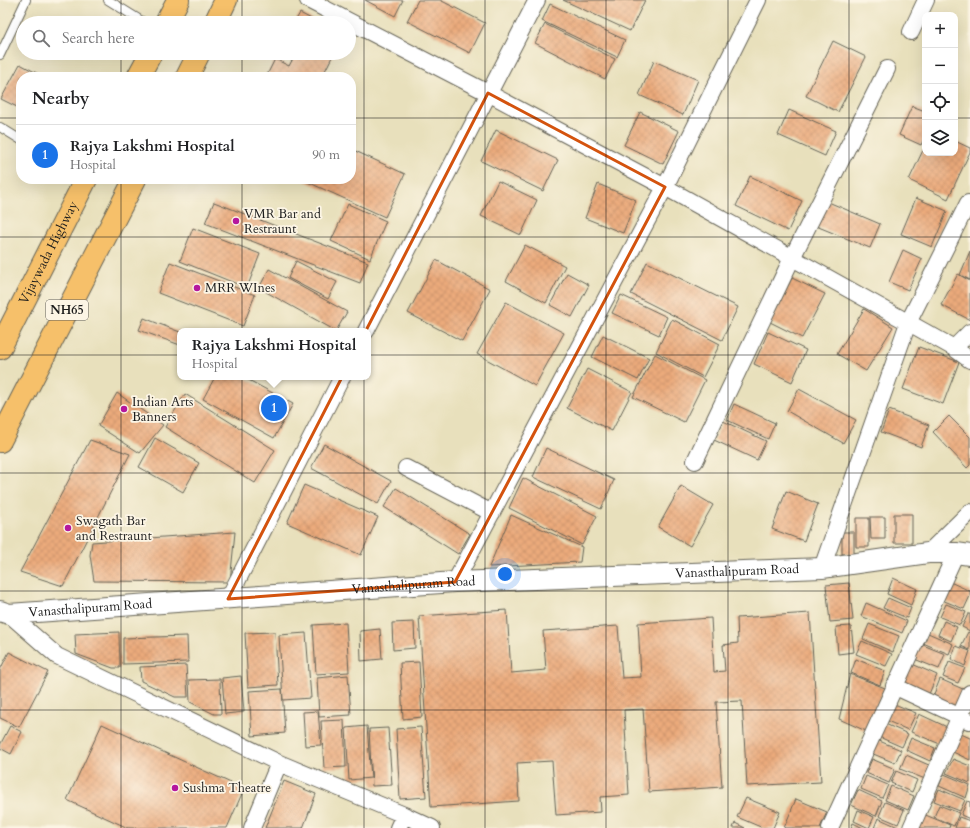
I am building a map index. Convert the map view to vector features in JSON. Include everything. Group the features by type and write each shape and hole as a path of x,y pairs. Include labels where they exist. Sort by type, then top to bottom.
{"highway":[{"path":"170,16 178,0"},
{"path":"218,16 226,0"},
{"path":"141,72 147,60"},
{"path":"190,72 196,60"},
{"name":"Vijaywada Highway","path":"0,348 83,184"},
{"name":"NH65","path":"0,441 131,184"}],"street":[{"path":"308,0 339,16"},
{"path":"368,328 537,0"},
{"path":"455,582 665,187 758,0"},
{"path":"911,32 926,0"},
{"path":"356,25 665,187 954,348 970,360"},
{"path":"694,461 792,258 887,69"},
{"path":"822,568 908,323 968,203"},
{"path":"954,348 970,332"},
{"path":"228,599 340,380"},
{"path":"406,468 492,513"},
{"path":"928,553 970,512"},
{"name":"Vanasthalipuram Road","path":"5,612 228,599 455,582 822,568 928,553 963,554"},
{"path":"830,828 894,686 963,554"},
{"path":"5,612 57,656 401,821 432,828"},
{"path":"894,686 965,719"},
{"path":"911,828 965,719 970,693"},
{"path":"252,828 279,763"}],"lane":[{"path":"18,16 26,0"},
{"path":"108,0 134,16"},
{"path":"0,55 16,21"},
{"path":"0,127 16,137"}],"highlighted area":[{"path":"488,93 665,187 455,582 228,599"}],"building":[{"path":"365,0 403,0 395,16"},
{"path":"418,0 440,0 485,23 470,53 407,21"},
{"path":"563,0 645,0 630,31"},
{"path":"550,4 625,40 617,57 542,21"},
{"path":"300,13 306,16 298,16"},
{"path":"545,24 615,59 605,79 535,43"},
{"path":"833,41 866,57 838,112 806,96"},
{"path":"274,60 289,66 292,60 330,60 324,72 268,72"},
{"path":"654,61 698,80 683,115 639,95"},
{"path":"20,64 35,72 16,72 16,106 1,99"},
{"path":"912,106 922,110 921,145 899,135"},
{"path":"789,110 836,131 825,156 778,135"},
{"path":"640,112 679,131 663,164 624,145"},
{"path":"496,130 558,160 543,191 481,161"},
{"path":"958,142 970,148 970,152 948,199 909,180 922,152 922,156 958,156"},
{"path":"356,151 405,174 385,217 312,184 356,184"},
{"path":"750,176 802,201 788,231 736,206"},
{"path":"498,181 537,200 521,235 481,216"},
{"path":"598,184 636,200 623,233 585,218"},
{"path":"916,198 947,211 932,247 901,234"},
{"path":"826,201 880,224 870,248 816,226"},
{"path":"214,202 368,262 360,283 205,223"},
{"path":"348,204 386,221 370,259 331,241"},
{"path":"193,228 260,254 247,288 180,261"},
{"path":"525,245 565,266 546,303 506,281"},
{"path":"903,250 922,259 908,290 889,282"},
{"path":"970,251 970,280 960,275"},
{"path":"436,260 490,289 462,341 408,313"},
{"path":"296,261 337,282 328,299 288,278"},
{"path":"170,262 255,295 243,326 158,293"},
{"path":"647,262 738,307 722,340 631,294"},
{"path":"269,269 347,312 338,328 331,328 259,288"},
{"path":"567,273 589,285 572,317 550,305"},
{"path":"958,274 970,281 970,320 941,305"},
{"path":"792,278 825,294 802,338 770,322"},
{"path":"621,295 667,317 659,335 612,313"},
{"path":"506,302 564,333 535,386 477,354"},
{"path":"864,309 893,327 866,371 837,354"},
{"path":"144,318 177,331 177,344 139,330"},
{"path":"672,319 720,344 703,377 656,352"},
{"path":"768,332 806,350 792,382 754,364"},
{"path":"603,335 649,358 638,380 592,357"},
{"path":"919,347 959,362 943,404 903,389"},
{"path":"655,354 705,380 684,422 633,397"},
{"path":"587,369 632,392 612,431 567,408"},
{"path":"213,380 249,380 293,404 274,438 203,399"},
{"path":"799,389 856,420 843,443 787,411"},
{"name":"Indian Arts Banners","path":"117,393 163,425 140,453 98,426"},
{"path":"185,394 275,450 255,483 165,427"},
{"path":"734,404 775,423 768,439 727,420"},
{"path":"889,410 929,425 921,447 881,432"},
{"path":"949,416 970,437 970,465 967,468 933,432"},
{"path":"723,421 766,441 757,460 714,440"},
{"path":"155,438 199,463 183,492 139,467"},
{"path":"90,440 130,454 63,586 20,572"},
{"path":"324,444 391,481 378,504 311,468"},
{"path":"546,448 614,480 601,509 533,477"},
{"path":"523,478 597,516 582,545 509,508"},
{"path":"304,485 378,517 361,555 287,523"},
{"path":"681,486 713,505 690,546 658,527"},
{"path":"396,488 470,534 458,554 384,507"},
{"path":"786,491 818,504 804,541 772,529"},
{"path":"894,514 912,514 912,543 894,543"},
{"path":"511,515 582,547 580,562 489,567"},
{"path":"870,517 885,517 885,539 871,539"},
{"path":"856,518 869,518 869,547 856,547"},
{"path":"235,532 230,582 94,581 90,555 92,542"},
{"path":"842,532 854,532 854,554 842,554"},
{"path":"893,578 917,589 911,605 887,594"},
{"path":"950,582 970,591 970,596 964,609 942,600"},
{"path":"849,583 853,620 830,622 826,585"},
{"path":"888,598 911,608 907,618 883,608"},
{"path":"866,603 907,621 902,633 861,616"},
{"path":"946,604 966,612 960,625 940,617"},
{"path":"507,610 511,673 546,670 543,631 618,626 622,678 641,677 638,623 711,618 714,672 725,671 723,645 738,643 737,618 810,613 821,782 747,786 742,701 716,702 722,787 649,792 643,709 624,710 629,795 600,797 601,812 556,815 552,761 517,763 519,801 431,807 419,616"},
{"path":"968,614 970,614 970,631 962,627"},
{"path":"944,621 957,627 951,641 938,635"},
{"path":"414,622 415,648 393,650 392,623"},
{"path":"346,623 349,672 316,674 313,625"},
{"path":"869,624 899,636 893,652 863,639"},
{"path":"851,626 854,652 838,654 836,627"},
{"path":"380,629 382,659 361,661 360,631"},
{"path":"119,632 120,668 113,668 76,654 75,634"},
{"path":"275,632 278,685 248,687 245,633"},
{"path":"968,632 970,633 970,650 961,646"},
{"path":"306,633 311,698 283,700 279,635"},
{"path":"928,633 953,644 949,654 923,643"},
{"path":"187,636 188,662 123,664 123,638"},
{"path":"862,641 892,654 886,666 856,654"},
{"path":"918,643 945,654 939,669 912,658"},
{"path":"956,646 970,651 965,666 951,659"},
{"path":"9,652 48,672 19,727 0,718 0,670"},
{"path":"856,659 885,671 880,685 851,673"},
{"path":"419,662 422,717 403,719 400,663"},
{"path":"949,662 965,668 958,683 943,677"},
{"path":"910,663 937,675 929,694 902,683"},
{"path":"186,665 188,697 175,697 141,681 140,667"},
{"path":"850,674 885,688 866,731 839,719"},
{"path":"348,675 351,715 319,717 317,678"},
{"path":"241,676 244,712 225,714 222,678"},
{"path":"220,679 221,714 214,714 190,702 189,680"},
{"path":"940,679 965,690 956,710 932,699"},
{"path":"282,689 285,733 252,736 249,691"},
{"path":"892,703 916,713 908,730 885,720"},
{"path":"318,711 321,745 305,746 303,712"},
{"path":"919,714 947,727 940,744 911,732"},
{"path":"344,720 346,767 324,768 321,721"},
{"path":"883,723 908,734 902,747 877,736"},
{"path":"102,724 244,789 227,828 128,828 67,800"},
{"path":"10,726 22,732 11,754 0,748 0,745"},
{"path":"367,726 371,778 349,780 346,728"},
{"path":"421,727 426,797 400,799 396,729"},
{"path":"388,728 392,785 372,786 369,729"},
{"path":"961,734 970,738 970,760 953,752"},
{"path":"911,738 935,748 930,761 906,750"},
{"path":"877,740 901,750 895,763 871,753"},
{"path":"906,755 931,766 925,779 900,769"},
{"path":"872,759 895,769 889,783 866,773"},
{"path":"953,759 970,766 970,783 946,773"},
{"path":"896,771 917,780 912,792 891,783"},
{"path":"944,774 970,785 966,798 939,786"},
{"path":"866,776 888,785 882,798 861,789"},
{"path":"284,781 316,794 303,828 265,828"},
{"path":"891,786 914,796 908,810 885,800"},
{"path":"939,789 965,800 960,811 934,801"},
{"path":"858,790 882,801 876,816 851,805"},
{"path":"746,798 780,812 773,828 763,828 737,817"},
{"path":"796,799 827,812 820,828 784,828"},
{"path":"967,801 970,802 970,819 961,815"},
{"path":"885,802 904,810 898,824 879,816"},
{"path":"939,805 959,813 954,826 934,817"},
{"path":"858,810 874,817 869,828 854,821"},
{"path":"923,814 950,825 949,828 918,828"},
{"path":"959,817 970,821 970,828 955,828"},
{"path":"878,818 898,827 874,828"},
{"path":"735,823 745,828 733,828"},
{"path":"853,823 863,828 851,828"}],"place":[{"name":"VMR Bar and Restraunt","path":"236,221"},
{"name":"MRR WInes","path":"197,288"},
{"name":"Rajya Lakshmi Hospital","path":"274,408"},
{"name":"Indian Arts Banners","path":"124,409"},
{"name":"Swagath Bar and Restraunt","path":"68,528"},
{"name":"Sushma Theatre","path":"175,788"}]}
